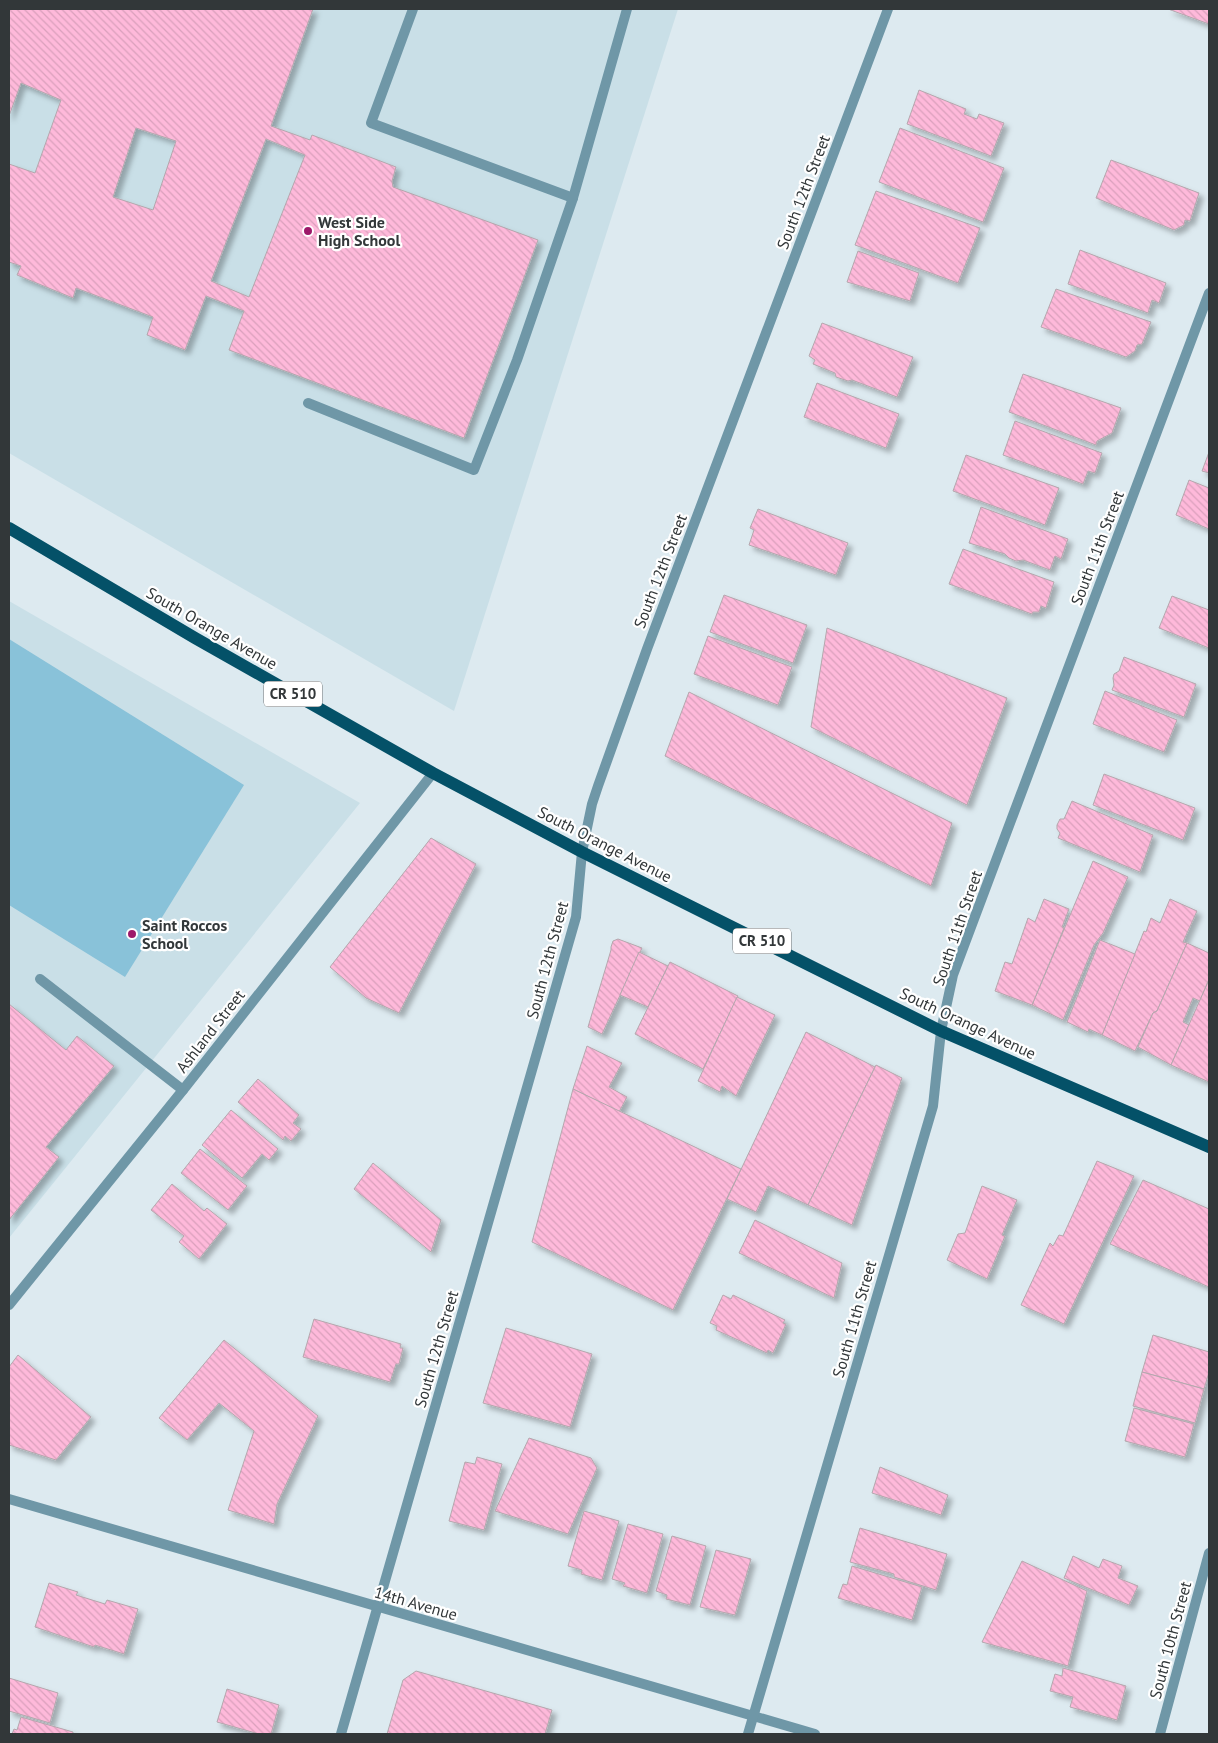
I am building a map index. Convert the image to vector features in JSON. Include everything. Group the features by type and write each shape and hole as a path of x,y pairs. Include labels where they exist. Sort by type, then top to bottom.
{"main road":[{"name":"South Orange Avenue","path":"9,528 195,638 433,773 582,852 941,1031 1209,1147"}],"street":[{"path":"413,9 371,123 573,198"},
{"path":"308,403 474,470 517,360 573,198 626,9"},
{"name":"South 12th Street","path":"340,1734 576,917 582,852 592,804 643,659 888,9"},
{"name":"South 11th Street","path":"748,1734 933,1106 941,1031 953,975 1209,293"},
{"name":"Ashland Street","path":"9,1305 183,1090 433,773"},
{"path":"40,979 183,1090"},
{"name":"14th Avenue","path":"9,1499 815,1734"},
{"name":"South 10th Street","path":"1160,1734 1209,1553"}],"shaded area":[{"name":"West Side High School","path":"9,9 678,9 454,711 9,453"},
{"name":"Saint Roccos School","path":"9,601 360,803 9,1238"},
{"path":"9,639 244,785 125,977 9,905"}],"building":[{"path":"9,9 313,9 271,126 310,140 312,135 396,167 392,181 393,187 538,240 464,438 229,350 244,311 206,296 185,350 147,335 153,317 76,288 73,298 17,275 21,266 9,262 9,164 35,173 61,100 21,83 9,116","holes":["136,128 176,141 153,210 113,197","266,139 305,155 249,297 211,281"]},
{"path":"1168,9 1209,9 1209,24"},
{"path":"919,90 966,109 964,114 977,119 979,114 1004,123 991,156 907,124"},
{"path":"900,128 1004,168 983,222 879,182"},
{"path":"1111,160 1199,193 1190,221 1185,220 1184,225 1174,230 1096,198"},
{"path":"876,191 980,228 958,283 855,245"},
{"path":"1080,250 1166,283 1159,303 1152,300 1148,313 1068,284"},
{"path":"858,251 919,273 910,301 847,282"},
{"path":"1056,289 1151,322 1142,344 1137,345 1135,351 1126,357 1041,327"},
{"path":"822,323 913,357 897,397 852,380 848,381 836,377 835,373 813,364 815,360 809,356"},
{"path":"1023,374 1121,408 1112,433 1097,441 1096,445 1009,412"},
{"path":"817,383 899,414 886,448 804,417"},
{"path":"1015,421 1102,453 1095,473 1088,471 1083,484 1003,455"},
{"path":"1209,452 1209,473 1202,471"},
{"path":"966,455 1059,488 1045,525 953,491"},
{"path":"1189,480 1209,488 1209,529 1176,515"},
{"path":"981,507 1068,539 1061,559 1055,556 1050,570 1023,560 1016,561 1005,554 969,543"},
{"path":"758,509 848,543 836,575 749,545 754,530 750,528"},
{"path":"963,549 1054,582 1046,608 1041,606 1039,612 1033,612 1032,614 949,584"},
{"path":"724,595 807,625 793,663 710,632"},
{"path":"1172,596 1209,610 1209,648 1159,628"},
{"path":"827,628 1007,698 967,805 811,727"},
{"path":"708,636 792,667 778,705 694,674"},
{"path":"1124,657 1196,684 1184,717 1112,690 1114,674 1119,671"},
{"path":"1105,691 1177,720 1164,752 1093,724"},
{"path":"689,692 952,823 931,886 665,756"},
{"path":"1104,774 1195,808 1183,840 1093,805"},
{"path":"1072,801 1153,835 1140,872 1058,838 1060,833 1057,825 1060,819 1064,819"},
{"path":"431,838 476,864 399,1013 366,998 330,967"},
{"path":"1093,861 1128,877 1103,933 1094,945 1063,1020 1032,1005"},
{"path":"1044,899 1069,909 1062,927 1064,928 1032,1005 995,991 1005,962 1012,964 1028,918 1035,922"},
{"path":"1170,899 1197,911 1183,942 1187,943 1157,1011 1153,1013 1135,1051 1102,1035 1144,931 1146,932 1151,918 1160,923"},
{"path":"618,939 642,948 602,1034 588,1027 613,941"},
{"path":"1100,940 1135,954 1102,1035 1089,1029 1088,1032 1067,1022"},
{"path":"1187,943 1209,953 1209,979 1200,1001 1193,998 1183,1022 1189,1025 1171,1065 1138,1047 1153,1013 1157,1011"},
{"path":"639,952 668,966 648,1007 620,995"},
{"path":"670,962 738,996 703,1069 635,1034"},
{"path":"1209,983 1209,1082 1171,1065"},
{"path":"737,997 775,1015 736,1096 722,1086 720,1092 698,1081"},
{"path":"9,1004 66,1050 77,1036 114,1066 46,1147 59,1157 9,1220"},
{"path":"806,1032 875,1067 808,1205 768,1186 756,1212 727,1199"},
{"path":"587,1046 622,1063 609,1087 627,1097 619,1112 573,1089"},
{"path":"876,1065 902,1078 852,1225 808,1205"},
{"path":"258,1079 299,1115 293,1123 301,1129 291,1141 285,1136 283,1140 238,1102"},
{"path":"573,1089 741,1169 673,1310 532,1242"},
{"path":"231,1110 278,1149 269,1160 262,1154 242,1178 202,1145"},
{"path":"200,1149 247,1186 228,1210 181,1173"},
{"path":"1097,1161 1134,1176 1064,1324 1021,1305 1050,1243 1053,1246 1059,1235 1063,1236"},
{"path":"373,1163 441,1220 431,1252 354,1189"},
{"path":"1143,1180 1209,1209 1209,1287 1110,1244"},
{"path":"172,1184 204,1211 207,1208 227,1224 199,1259 179,1242 184,1236 151,1210"},
{"path":"982,1186 1017,1200 1002,1235 1005,1236 987,1279 947,1260 958,1234 965,1233"},
{"path":"755,1220 842,1263 834,1298 739,1253"},
{"path":"723,1295 731,1299 733,1295 785,1320 783,1323 786,1324 773,1353 768,1350 767,1353 716,1330 717,1326 710,1323"},
{"path":"314,1319 401,1344 400,1348 403,1348 399,1364 396,1364 390,1382 303,1357"},
{"path":"506,1328 592,1354 570,1427 483,1403"},
{"path":"1153,1335 1209,1352 1209,1372 1204,1389 1142,1372"},
{"path":"224,1340 318,1416 277,1504 274,1524 228,1510 254,1431 219,1403 187,1440 159,1418"},
{"path":"18,1355 91,1417 56,1460 9,1445 9,1367"},
{"path":"1142,1372 1204,1389 1195,1423 1133,1406"},
{"path":"1134,1408 1194,1424 1185,1457 1125,1441"},
{"path":"529,1438 591,1458 597,1468 568,1534 495,1511"},
{"path":"477,1457 502,1464 484,1530 449,1521 465,1462 475,1464"},
{"path":"880,1467 948,1495 941,1515 872,1493"},
{"path":"584,1511 619,1521 602,1580 581,1574 582,1570 568,1566"},
{"path":"628,1524 663,1534 647,1593 623,1586 625,1583 612,1579"},
{"path":"860,1528 947,1554 936,1590 894,1577 894,1574 850,1562"},
{"path":"672,1536 706,1546 690,1605 666,1599 667,1595 656,1591"},
{"path":"716,1550 751,1559 735,1615 700,1607"},
{"path":"1073,1556 1099,1568 1103,1559 1122,1566 1118,1578 1138,1586 1129,1605 1064,1578"},
{"path":"1022,1561 1087,1591 1068,1666 982,1642"},
{"path":"852,1566 922,1587 912,1620 838,1598 843,1584 847,1585"},
{"path":"49,1583 78,1592 76,1595 105,1604 107,1600 138,1609 124,1654 95,1645 94,1647 35,1627"},
{"path":"1063,1668 1126,1686 1117,1720 1070,1707 1073,1697 1050,1691 1055,1674 1062,1676"},
{"path":"416,1671 552,1710 545,1734 387,1734 403,1680"},
{"path":"9,1678 58,1693 50,1723 9,1711"},
{"path":"227,1689 279,1705 271,1734 259,1734 217,1722"},
{"path":"21,1717 73,1732 73,1734 12,1734 14,1729 17,1730"}],"place":[{"name":"West Side High School","path":"308,231"},
{"name":"Saint Roccos School","path":"132,934"}]}
